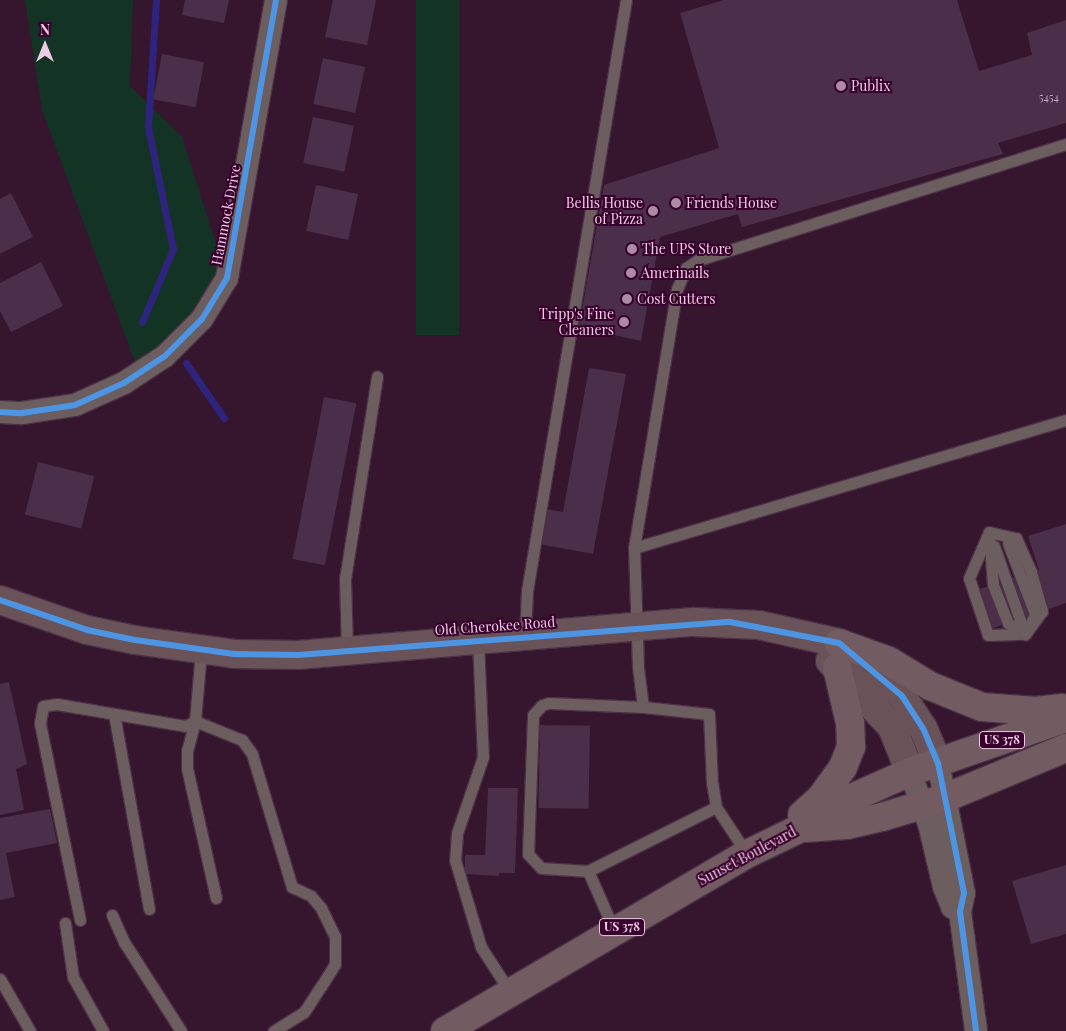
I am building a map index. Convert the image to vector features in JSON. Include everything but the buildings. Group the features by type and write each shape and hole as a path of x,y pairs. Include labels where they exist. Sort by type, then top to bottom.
{"main road":[{"path":"789,833 820,799 843,767 851,747 838,655 889,661 930,686 982,707 1036,711 1066,708"},
{"name":"Sunset Boulevard","path":"445,1031 748,854 789,833 836,805 910,772 1066,718"},
{"path":"789,833 847,825 932,802 1066,748"}],"street":[{"name":"Hammock Drive","path":"0,412 22,413 75,405 124,383 165,356 202,319 227,278 276,0"},
{"name":"Old Cherokee Road","path":"0,600 87,630 201,651 298,655 638,626 730,622 759,625 805,638 838,655 902,696 923,728 938,763"},
{"name":"Old Cherokee Road","path":"838,655 892,727 910,772"},
{"path":"938,763 928,824 944,887 952,907 960,912 976,1031"},
{"path":"910,772 932,802"}],"lane":[{"path":"525,637 527,591 626,0"},
{"path":"643,707 634,548 677,289 686,268 698,260 1066,144"},
{"path":"347,650 344,579 377,377"},
{"path":"634,548 1066,420"},
{"path":"989,532 1025,634"},
{"path":"989,532 1010,544 1035,614 1025,634"},
{"path":"989,532 969,578 988,635 1025,634"},
{"path":"478,640 483,757 457,833 454,860 481,947 510,992"},
{"path":"201,651 196,721 187,751 187,768 216,898"},
{"path":"716,807 588,871 541,868 528,854 533,715 542,705 549,703 643,707 709,714 712,783 716,807 748,854"},
{"path":"80,920 40,723 43,706 57,704 186,726 196,721 242,740 252,754 292,887 311,896 321,908 335,936 335,964 321,986 304,1012 274,1031"},
{"path":"114,714 149,909"},
{"path":"588,871 615,932"},
{"path":"112,915 124,942 181,1031"},
{"path":"65,923 73,977 103,1031"},
{"path":"0,979 30,1031"}],"green space":[{"path":"25,0 133,0 130,86 182,137 227,278 139,373 42,110"},
{"path":"416,0 459,0 459,335 416,335"}],"waterway":[{"path":"142,322 173,249 148,127 156,0"},
{"path":"186,363 224,418"}],"cycle path":[{"path":"0,412 22,413 75,405 124,383 165,356 202,319 227,278 276,0"},
{"path":"0,600 87,630 135,640 234,654 298,655 730,622 839,643 902,696 923,728 938,763 964,893 960,912 976,1031"}],"place":[{"name":"Publix","path":"841,86"},
{"name":"Friends House","path":"676,203"},
{"name":"Bellis House of Pizza","path":"653,211"},
{"name":"The UPS Store","path":"632,249"},
{"name":"Amerinails","path":"631,273"},
{"name":"Cost Cutters","path":"627,299"},
{"name":"Tripp's Fine Cleaners","path":"624,322"}]}
